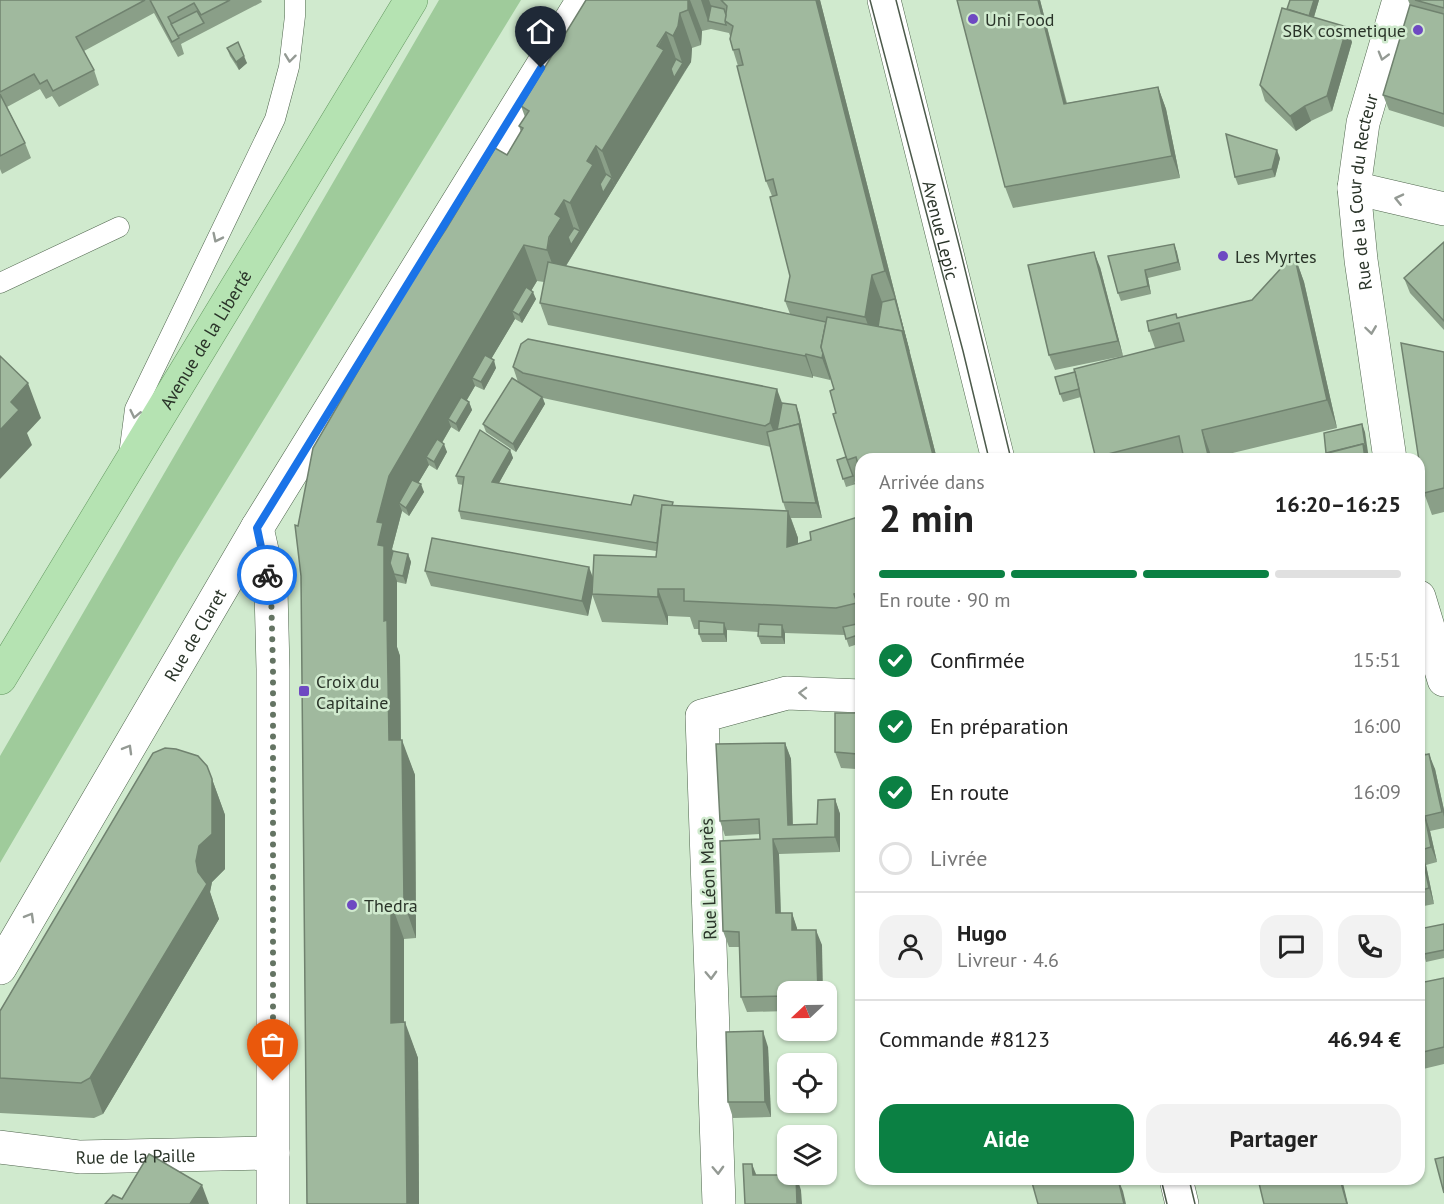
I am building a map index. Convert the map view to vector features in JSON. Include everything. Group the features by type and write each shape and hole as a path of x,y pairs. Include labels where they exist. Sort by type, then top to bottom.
{"main road":[{"name":"Avenue de la Liberté","path":"0,678 411,0"}],"street":[{"name":"Rue de Claret","path":"0,968 257,528 583,0"},
{"name":"Avenue Lepic","path":"884,0 997,453"},
{"name":"Rue de la Cour du Recteur","path":"1388,453 1361,260 1354,188 1363,123 1399,0"},
{"path":"1354,188 1444,209"},
{"path":"257,528 271,590 272,624 273,1204"},
{"path":"1425,617 1444,680"},
{"name":"Rue Léon Marès","path":"719,1204 702,716 787,693 855,696"},
{"name":"Rue de la Paille","path":"0,1147 80,1157 273,1153"},
{"path":"1177,1185 1182,1204"}],"lane":[{"path":"127,466 135,409 274,119 289,67 295,0"},
{"path":"0,283 119,227"}],"green space":[{"path":"439,0 521,0 177,561 0,863 0,756"}],"building":[{"path":"0,0 145,0 76,37 94,70 53,91 47,80 40,84 34,74 0,92"},
{"path":"150,0 230,0 201,15 194,3 168,17 179,38 172,42"},
{"path":"586,0 688,0 688,10 680,13 678,26 673,36 666,32 657,46 664,50 602,151 596,146 587,161 593,165 570,203 564,200 555,214 561,218 549,237 547,250 524,245 389,476 377,522 383,523 378,545 384,546 384,621 387,620 389,740 402,740 404,903 391,903 391,1023 405,1022 407,1204 307,1204 301,576 295,525 298,526 313,448 401,297 495,148 507,155 523,128 519,126 529,111 521,106"},
{"path":"721,0 816,0 885,271 872,275 865,317 785,301 790,276 770,197 777,195 773,179 766,181 737,66 743,65 739,49 733,50 730,39 733,26 725,21 727,6"},
{"path":"957,0 1038,0 1064,104 1158,87 1172,156 1005,187"},
{"path":"1290,0 1314,0 1309,16 1287,9"},
{"path":"1415,0 1444,0 1444,8"},
{"path":"1410,5 1444,14 1444,114 1383,95"},
{"path":"711,6 724,9 726,25 708,21"},
{"path":"1282,8 1347,27 1327,96 1290,116 1260,85"},
{"path":"197,11 204,23 178,36 171,24"},
{"path":"238,42 244,56 236,62 227,48"},
{"path":"676,59 683,63 674,78 671,69"},
{"path":"0,94 25,143 0,156"},
{"path":"1226,134 1277,150 1272,169 1235,177"},
{"path":"606,174 612,178 603,193 600,184"},
{"path":"574,228 580,231 571,245 568,237"},
{"path":"1444,242 1444,321 1404,278"},
{"path":"1174,244 1178,262 1145,270 1148,286 1118,293 1108,256"},
{"path":"1094,252 1118,341 1049,355 1028,265"},
{"path":"1294,254 1327,400 1202,430 1208,453 1183,453 1179,436 1112,453 1095,453 1074,369 1184,341 1179,323 1149,331 1147,321 1176,314 1177,318 1252,300"},
{"path":"548,262 826,322 821,347 822,358 540,303"},
{"path":"526,287 533,292 519,315 512,311"},
{"path":"895,299 909,351 902,331 878,327 882,302"},
{"path":"827,317 902,331 932,453 855,453 855,457 847,460 833,414 836,413 830,391 834,389 821,347"},
{"path":"528,339 777,389 770,423 765,426 523,373 513,367 521,344"},
{"path":"1401,343 1444,352 1444,488 1425,493 1425,453 1418,453"},
{"path":"485,355 494,360 481,382 472,378"},
{"path":"0,356 28,383 11,402 19,410 0,430"},
{"path":"1075,372 1079,389 1060,394 1055,377"},
{"path":"512,378 542,397 513,444 483,424"},
{"path":"461,397 469,402 456,424 448,419"},
{"path":"782,403 796,405 802,432 799,424 777,430"},
{"path":"799,424 816,503 783,502 767,432"},
{"path":"1362,424 1366,451 1363,444 1326,453 1324,433"},
{"path":"480,430 510,450 492,482 631,505 634,495 673,502 672,506 662,505 657,543 459,511 464,477 456,476"},
{"path":"437,439 444,444 434,462 426,457"},
{"path":"1363,444 1364,453 1328,453"},
{"path":"846,457 853,476 843,479 837,460"},
{"path":"412,480 421,484 406,508 399,503"},
{"path":"662,505 788,511 787,547 811,540 810,532 855,518 855,603 836,608 684,601 684,589 658,589 658,597 592,594 594,555 656,557"},
{"path":"432,538 589,567 582,601 425,571"},
{"path":"393,551 408,554 403,576 394,574 390,563"},
{"path":"699,621 724,623 724,634 699,634"},
{"path":"759,624 782,625 782,637 758,636"},
{"path":"855,624 855,636 846,639 843,627"},
{"path":"835,713 855,713 855,754 835,752"},
{"path":"785,743 788,825 817,824 818,800 835,799 835,837 773,839 776,913 792,913 792,930 816,930 818,981 777,981 777,996 741,997 739,932 723,931 720,841 760,839 759,819 720,821 716,744"},
{"path":"165,748 198,756 207,766 212,779 212,834 199,846 196,861 198,872 207,884 90,1078 81,1083 0,1078 0,1011 153,753"},
{"path":"1429,754 1442,812 1425,816 1425,755"},
{"path":"1425,816 1431,847 1425,849"},
{"path":"1425,869 1429,888 1425,889"},
{"path":"1444,924 1444,950 1425,954 1425,928"},
{"path":"1444,978 1444,1047 1425,1052 1425,982"},
{"path":"763,1031 765,1102 728,1102 726,1032"},
{"path":"149,1154 202,1185 190,1204 105,1204 113,1195 122,1199"},
{"path":"1444,1157 1444,1193 1435,1159"},
{"path":"743,1164 752,1164 753,1175 777,1175 777,1185 796,1185 797,1204 745,1204"},
{"path":"1033,1185 1119,1185 1124,1204 1038,1204"},
{"path":"1259,1185 1342,1185 1347,1204 1264,1204"}],"tram line":[{"path":"870,0 963,351 988,453"},
{"path":"896,0 1010,453"},
{"path":"1162,1185 1167,1204"},
{"path":"1190,1185 1195,1204"}],"way so far":[{"path":"267,575 271,590 273,669 273,1081"}],"place":[{"name":"Uni Food","path":"973,19"},
{"name":"SBK cosmetique","path":"1418,30"},
{"name":"Les Myrtes","path":"1223,256"},
{"name":"Croix du Capitaine","path":"304,691"},
{"name":"Thedra","path":"352,905"}],"route":[{"path":"267,575 257,528 541,68"}]}
